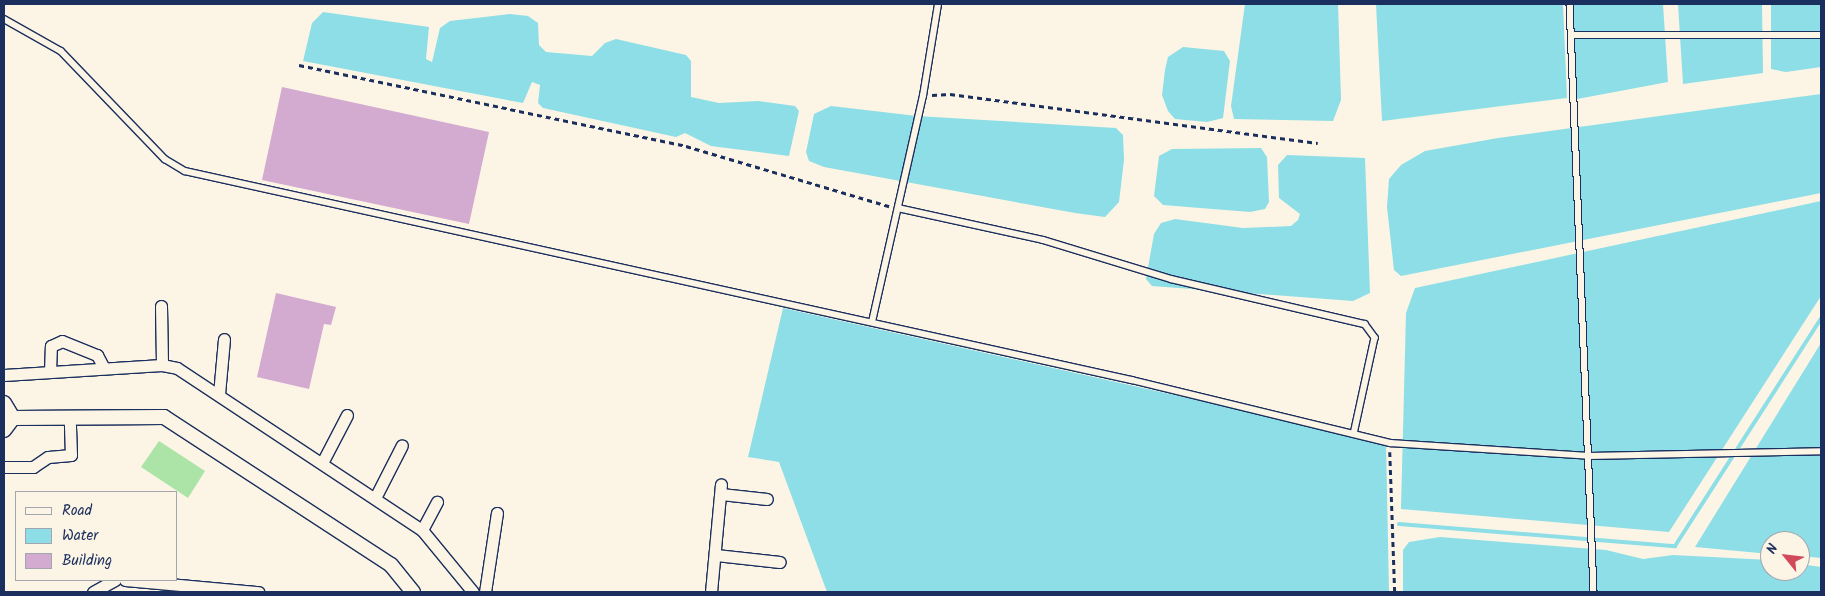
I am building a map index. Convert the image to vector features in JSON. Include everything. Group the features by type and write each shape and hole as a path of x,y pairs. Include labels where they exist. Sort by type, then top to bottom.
{"street":[{"path":"160,306 162,365"},
{"path":"219,394 224,339"},
{"path":"50,372 51,346 62,341 97,354 104,368"},
{"path":"4,376 162,365 178,368 422,530 473,592"},
{"path":"4,403 13,418"},
{"path":"322,463 347,415"},
{"path":"13,418 164,418 392,565 413,592"},
{"path":"4,430 13,418"},
{"path":"4,467 33,467 48,457 71,455 70,418"},
{"path":"376,498 402,446"},
{"path":"711,592 721,489 767,499"},
{"path":"422,530 437,502"},
{"path":"486,592 496,513"},
{"path":"716,555 780,562"},
{"path":"97,591 112,581"},
{"path":"131,581 173,588 258,592"}],"lane":[{"path":"872,322 923,96 938,4"},
{"path":"1570,4 1594,592"},
{"path":"4,19 61,51 165,159 184,172 1132,380 1390,443 1589,456 1821,451"},
{"path":"1572,35 1821,35"},
{"path":"898,208 1043,240 1171,279 1365,324 1375,338 1354,434"}],"path":[{"path":"299,65 686,146 898,208"},
{"path":"923,96 950,94 1318,143"},
{"path":"1390,443 1394,592"}],"green space":[{"path":"159,441 205,471 188,498 141,467"}],"water":[{"path":"1245,4 1338,4 1341,100 1333,121 1234,119 1231,106"},
{"path":"1376,4 1563,4 1567,98 1382,121"},
{"path":"1570,4 1663,4 1668,82 1577,99"},
{"path":"1678,4 1762,4 1763,73 1683,84"},
{"path":"1771,4 1821,4 1821,67 1786,72 1771,69"},
{"path":"323,12 429,27 426,59 432,62 440,28 450,21 510,14 528,16 538,23 539,45 546,52 592,56 605,43 616,39 686,55 691,61 691,97 719,103 758,101 795,106 799,111 789,156 711,146 685,133 676,137 543,108 538,103 540,85 532,82 523,103 303,61 312,23"},
{"path":"1183,47 1224,51 1230,61 1223,118 1207,122 1175,119 1168,111 1162,95 1168,57"},
{"path":"1821,94 1821,193 1401,276 1394,270 1387,207 1389,179 1401,165 1425,151 1498,138"},
{"path":"831,106 917,116 1116,128 1123,135 1124,160 1119,202 1105,217 824,167 809,161 806,152 814,114"},
{"path":"1261,148 1267,157 1269,202 1265,209 1250,212 1163,205 1154,196 1159,156 1172,149"},
{"path":"1287,155 1365,158 1370,293 1353,301 1152,286 1146,279 1154,234 1161,223 1175,219 1243,228 1291,226 1298,220 1300,214 1279,198 1278,165"},
{"path":"1821,201 1821,296 1669,532 1401,509 1406,313 1415,288"},
{"path":"783,308 1386,442 1389,592 827,592 779,462 748,457"},
{"path":"1821,343 1821,558 1810,557 1810,531 1760,531 1760,553 1695,547"},
{"path":"1440,537 1606,550 1643,559 1673,555 1760,559 1760,581 1810,581 1810,565 1821,567 1821,592 1403,592 1403,550 1409,542"}],"building":[{"path":"282,87 489,132 469,224 262,180"},
{"path":"276,293 336,307 331,325 324,324 309,389 257,377"}],"waterway":[{"path":"1399,524 1675,546 1821,319"}]}
